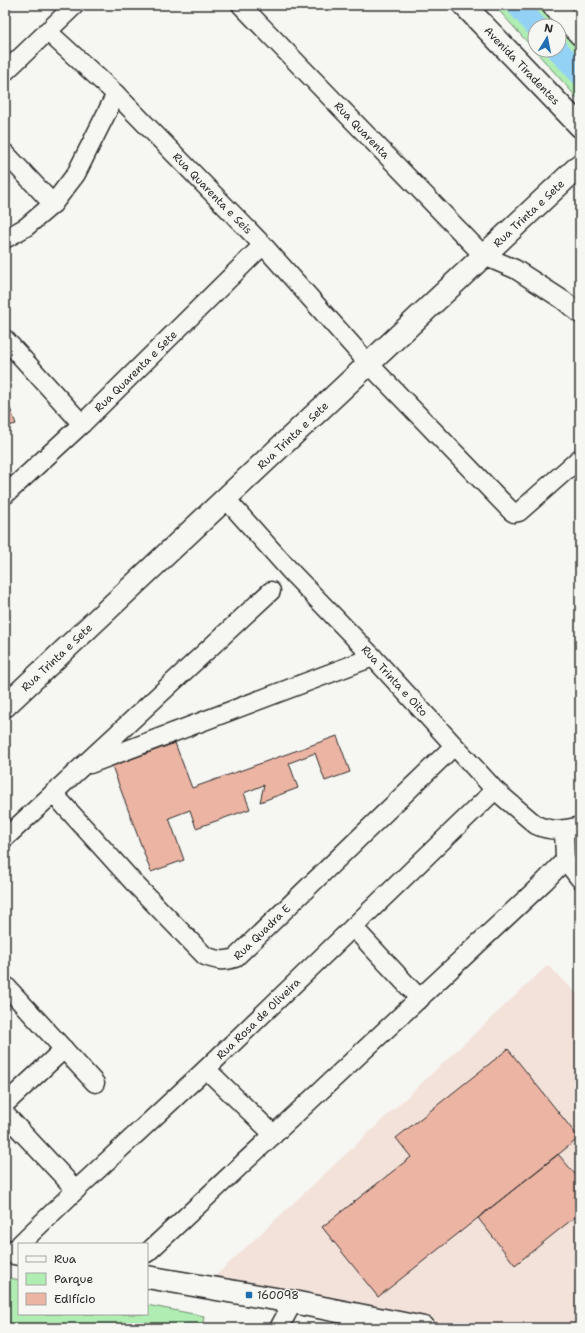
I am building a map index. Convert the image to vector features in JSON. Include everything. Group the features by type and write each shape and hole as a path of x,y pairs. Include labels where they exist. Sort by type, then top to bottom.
{"street":[{"path":"5,72 75,5"},
{"name":"Rua Quarenta","path":"241,5 484,256"},
{"name":"Avenida Tiradentes","path":"464,5 580,126"},
{"path":"561,8 580,34"},
{"name":"Rua Quarenta e Seis","path":"47,31 116,94 263,245 369,364 511,511 514,513 519,512 580,458"},
{"path":"5,239 26,227 53,204 76,174 116,94"},
{"path":"5,153 53,204"},
{"name":"Rua Trinta e Sete","path":"5,706 580,165"},
{"name":"Rua Quarenta e Sete","path":"5,495 82,424 263,245"},
{"path":"484,256 515,269 563,300 580,314"},
{"path":"5,339 82,424"},
{"name":"Rua Trinta e Oito","path":"226,499 293,574 495,790 536,825 544,829 572,828"},
{"path":"5,838 271,591"},
{"path":"82,767 372,657"},
{"name":"Rua Quadra E","path":"53,793 134,883 205,956 217,961 226,961 235,958 454,746"},
{"name":"Rua Rosa de Oliveira","path":"21,1243 206,1069 495,790"},
{"path":"148,1252 545,881 565,860 572,828"},
{"path":"565,860 580,879"},
{"path":"353,926 420,999"},
{"path":"5,985 96,1083"},
{"path":"5,1104 64,1049"},
{"path":"206,1069 274,1135"},
{"path":"5,1114 76,1190"},
{"path":"148,1277 292,1302 424,1328"},
{"path":"279,1328 292,1302"}],"shaded area":[{"path":"548,965 580,997 580,1328 457,1328 272,1290 211,1280"}],"green space":[{"path":"494,5 555,5 567,18 527,18 527,42"},
{"path":"567,18 580,33 580,101 541,58 567,58"},
{"path":"5,1277 18,1280 18,1315 148,1315 148,1305 204,1316 202,1328 5,1328"}],"building":[{"path":"5,395 16,424 5,427"},
{"path":"337,736 350,772 325,781 315,753 289,763 298,788 260,802 264,785 244,793 250,809 196,828 190,810 169,818 184,860 151,872 112,766 175,743 192,788"},
{"path":"508,1049 579,1138 378,1297 322,1227 411,1157 396,1138"},
{"path":"558,1154 580,1180 580,1213 515,1265 478,1218"}],"waterway":[{"path":"517,5 529,18"},
{"path":"565,58 580,74"}],"place":[{"name":"160098","path":"249,1295"}]}
